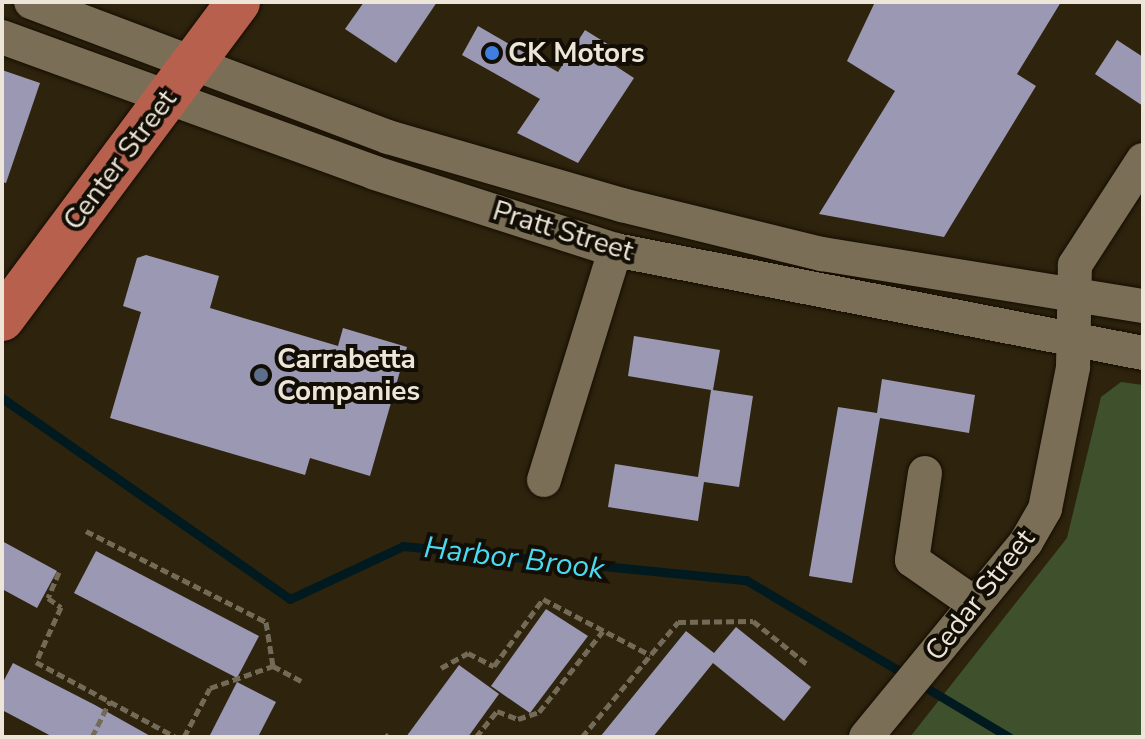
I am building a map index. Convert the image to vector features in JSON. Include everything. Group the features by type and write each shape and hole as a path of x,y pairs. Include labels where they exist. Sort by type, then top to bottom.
{"main road":[{"name":"Center Street","path":"2,319 238,2"}],"street":[{"name":"Pratt Street","path":"31,2 375,173 615,250 1143,353"},
{"name":"Pratt Street","path":"2,37 182,77 622,205 822,254 1143,306"},
{"name":"Cedar Street","path":"869,733 975,604 1045,509 1075,342 1074,294 1082,247 1143,160"},
{"path":"544,480 615,250"},
{"path":"925,473 912,560 975,604"}],"path":[{"path":"86,531 266,622 273,666"},
{"path":"59,572 48,598 61,607 36,662 176,737"},
{"path":"441,668 468,653 494,666 543,599 650,655"},
{"path":"582,737 678,622 753,621 807,664"},
{"path":"476,737 497,711 518,719 539,712 603,631"},
{"path":"184,737 210,688 273,666 301,681"},
{"path":"92,737 110,701"}],"green space":[{"path":"1121,382 1143,385 1143,737 910,737 1067,538 1101,397"}],"building":[{"path":"364,2 437,2 396,63 345,29"},
{"path":"875,2 1061,2 1017,74 1036,86 944,237 819,214 895,91 847,61"},
{"path":"478,26 558,72 585,30 622,53 614,65 634,78 578,163 517,133 540,99 462,55"},
{"path":"1117,40 1143,57 1143,106 1095,74"},
{"path":"2,70 40,83 6,183 2,182"},
{"path":"146,255 219,276 210,308 338,346 343,328 407,347 370,476 310,458 305,475 110,418 141,312 123,306 137,258"},
{"path":"634,336 720,350 713,390 753,396 739,487 704,482 698,521 608,507 615,464 698,477 711,390 628,376"},
{"path":"882,379 975,395 969,433 880,418 852,583 809,576 838,407 877,413"},
{"path":"2,541 57,571 37,608 2,589"},
{"path":"96,551 259,636 237,678 74,593"},
{"path":"546,609 588,636 530,713 491,686"},
{"path":"736,627 811,687 784,721 713,663 653,737 600,737 686,631 714,653"},
{"path":"13,663 152,737 53,737 2,710 2,684"},
{"path":"459,665 499,694 468,737 406,737"},
{"path":"237,682 276,702 258,737 209,737"}],"waterway":[{"name":"Harbor Brook","path":"2,398 290,599 403,546 746,580 908,676"},
{"name":"Harbor Brook","path":"920,684 1009,737"}],"place":[{"name":"CK Motors","path":"492,53"},
{"name":"Carrabetta Companies","path":"261,375"}]}
